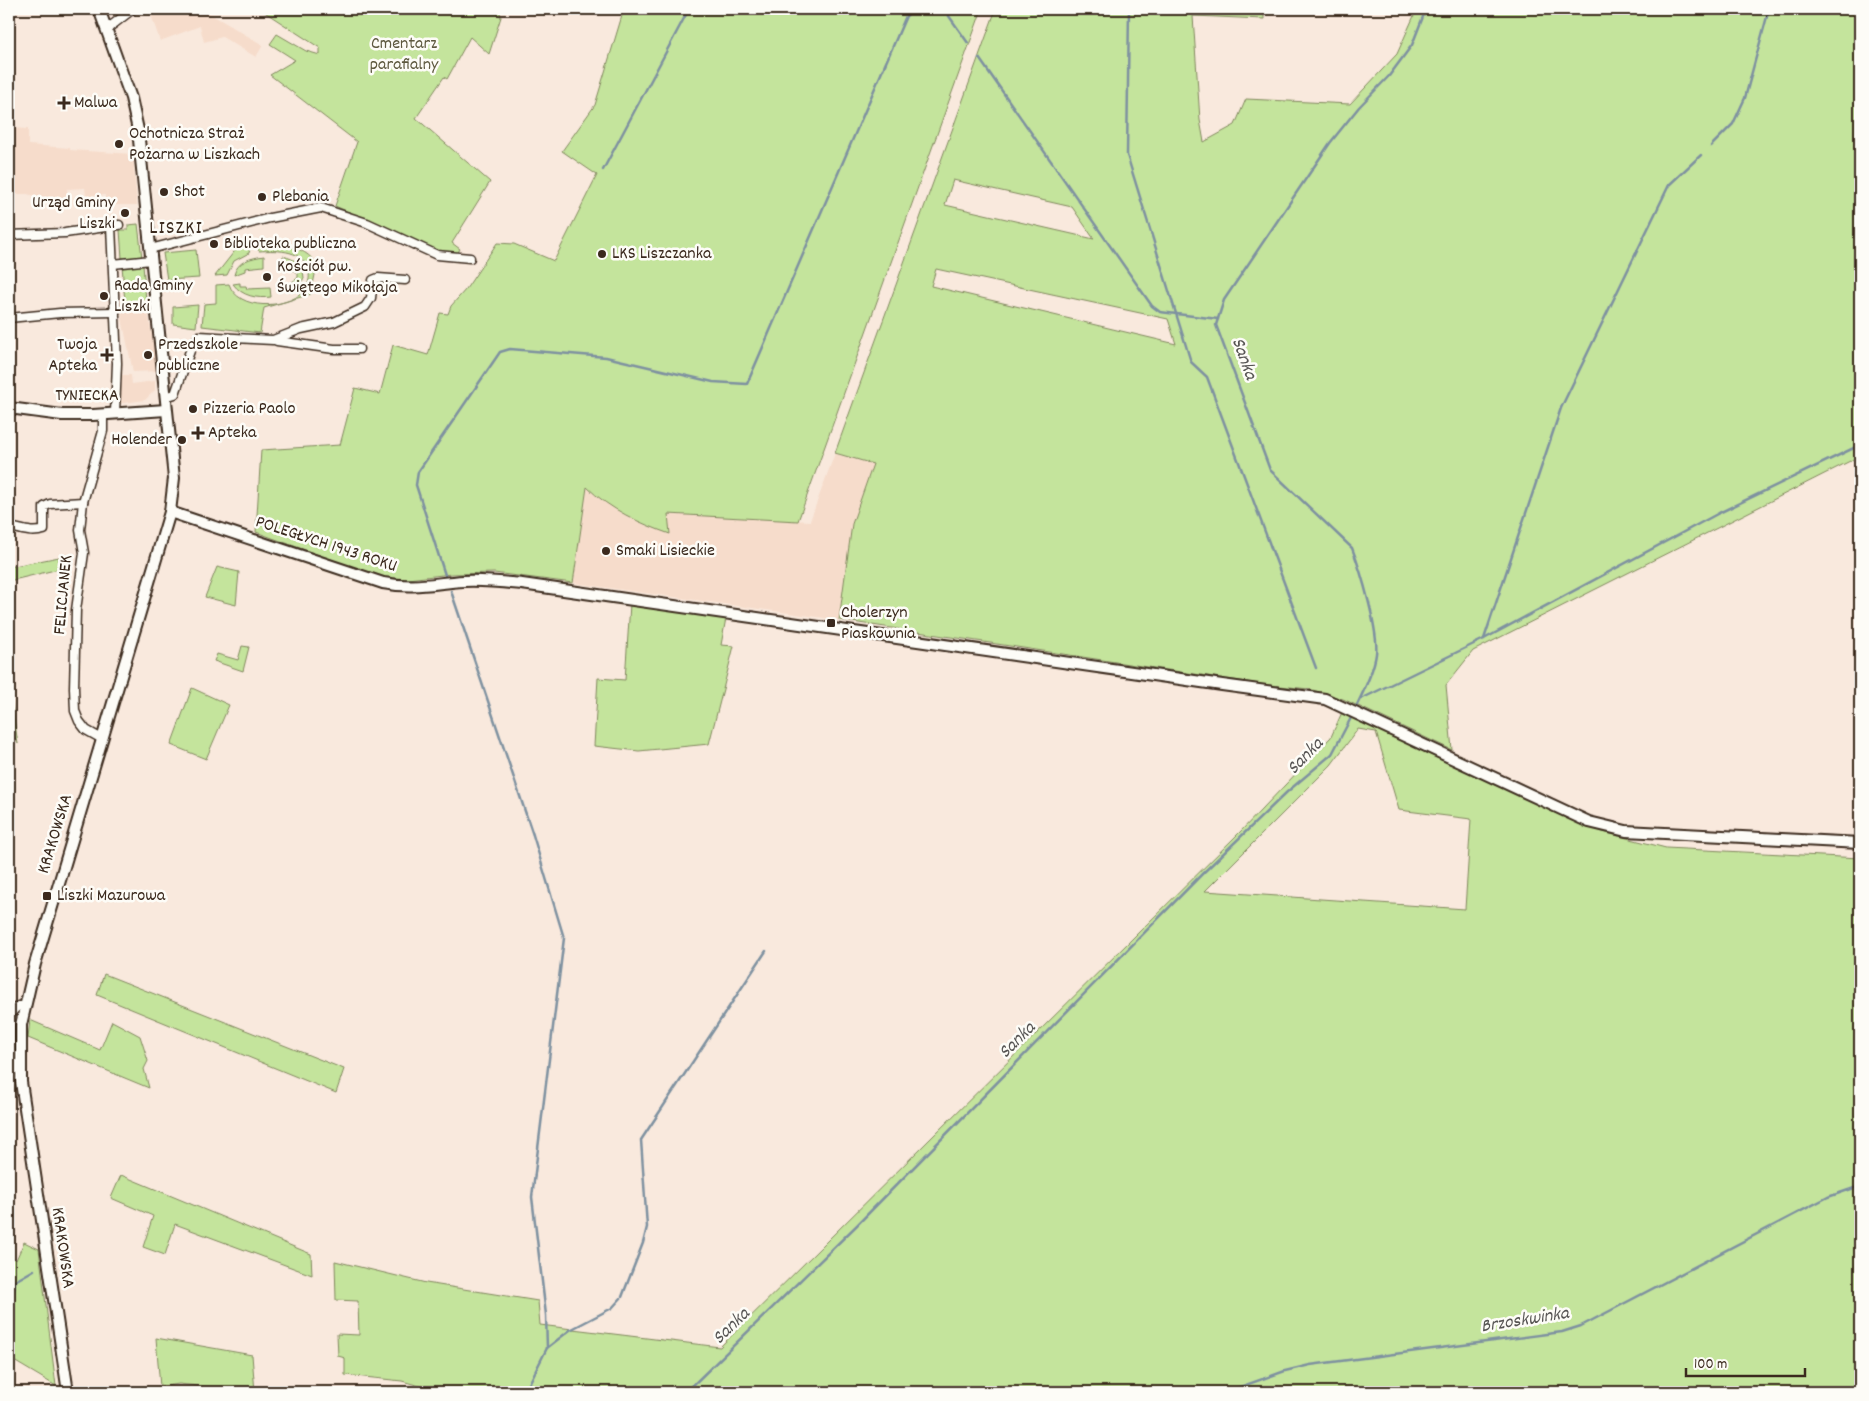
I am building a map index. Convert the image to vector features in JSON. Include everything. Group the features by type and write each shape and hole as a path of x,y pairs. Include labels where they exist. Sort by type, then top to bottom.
{"street":[{"name":"KRAKOWSKA","path":"68,1392 21,1082 19,1038 24,1006 170,512 174,478 136,118 99,9"},
{"path":"107,30 133,9"},
{"path":"112,264 150,255 270,218 321,208 367,223 437,255 470,258"},
{"path":"9,235 65,233 115,225 112,264 115,312 115,413"},
{"path":"273,340 301,329 334,322 364,307 371,298 373,280 378,278 405,280"},
{"path":"9,318 60,313 115,312"},
{"path":"165,397 175,394 191,348 199,336 273,340 334,349 359,349"},
{"name":"TYNIECKA","path":"9,408 62,415 166,410"},
{"name":"FELICJANEK","path":"102,739 86,730 79,721 75,711 76,610 84,553 80,530 83,502 103,432 103,414"},
{"path":"9,527 29,533 44,530 44,508 50,504 83,502"},
{"name":"POLEGŁYCH 1943 ROKU","path":"170,512 383,583 398,586 422,586 462,581 490,581 1222,685 1307,694 1325,698 1568,814 1607,827 1626,831 1860,844"},
{"path":"9,1015 18,1006 24,1006"}],"shaded area":[{"path":"149,9 202,9 263,45 256,57 222,37 204,42 200,26 160,41"},
{"path":"9,128 28,129 28,145 133,154 137,205 106,205 105,195 86,196 85,188 67,189 68,197 52,200 27,194 9,194"},
{"path":"146,300 158,371 133,372 119,304"},
{"path":"118,375 131,375 132,384 155,381 155,390 145,400 116,404"},
{"path":"835,453 873,464 852,524 839,620 573,583 587,487 607,503 670,533 667,514 810,521"}],"green space":[{"name":"Cmentarz parafialny","path":"260,9 499,9 501,17 489,54 470,37 447,79 444,77 416,118 490,182 452,243 460,249 457,254 439,251 335,206 357,142 270,75 295,60 270,44 277,34 306,51 320,55 320,48"},
{"path":"624,9 982,9 798,521 668,514 670,534 648,526 615,509 587,487 573,583 494,573 451,574 390,581 256,532 261,450 340,445 355,388 380,394 393,345 428,355 440,313 448,314 451,306 466,289 497,243 514,244 554,261 597,175 562,151 595,105"},
{"path":"996,9 1264,9 1264,19 1193,16 1200,120 1204,142 1235,125 1246,99 1350,104 1397,54 1417,9 1860,9 1860,456 1473,651 1446,685 1452,750 1343,699 1309,689 1260,684 839,620 852,524 873,464 835,453","holes":["953,180 1072,207 1094,239 945,205","936,269 1168,319 1176,344 931,286"]},
{"path":"138,224 142,258 122,258 120,230 128,230 128,225"},
{"path":"241,243 251,244 249,253 234,261 227,275 215,276"},
{"path":"256,244 298,249 311,258 317,265 311,294 287,301 295,298 306,288 309,281 307,266 297,255 282,251 259,251"},
{"path":"196,250 199,278 167,280 163,253"},
{"path":"264,256 264,266 245,268 245,271 234,275 241,263"},
{"path":"283,256 298,263 302,269 304,278 298,287 293,289 292,282 298,278 298,273 291,269 291,262 283,262"},
{"path":"122,265 143,265 146,300 125,303"},
{"path":"240,283 240,286 246,286 247,289 270,288 271,297 260,298 245,294 233,284"},
{"path":"229,284 234,293 252,303 274,304 284,302 264,308 260,333 202,326 204,304 216,303 216,285"},
{"path":"198,305 196,327 173,324 173,307"},
{"path":"59,557 59,569 9,581 9,567"},
{"path":"217,567 239,572 236,605 205,597"},
{"path":"630,604 726,618 721,645 734,646 709,744 639,751 594,746 598,678 625,680"},
{"path":"242,646 249,647 243,671 214,661 217,654 238,660"},
{"path":"9,684 18,744 14,736 9,732"},
{"path":"192,688 229,705 206,759 171,745"},
{"path":"1343,710 1562,815 1603,832 1666,848 1860,858 1860,1392 441,1392 402,1381 345,1375 345,1358 338,1356 337,1334 359,1335 358,1301 336,1300 335,1261 426,1283 538,1301 540,1325 720,1347 1240,832 1331,737","holes":["1358,729 1376,732 1399,810 1471,819 1465,909 1205,891 1331,765"]},
{"path":"104,974 344,1069 336,1093 97,995"},
{"path":"30,1020 100,1050 112,1021 140,1036 148,1061 144,1069 149,1088 28,1038"},
{"path":"121,1175 311,1254 312,1275 175,1224 165,1255 143,1247 153,1216 111,1198"},
{"path":"24,1242 39,1249 56,1386 9,1358 9,1256 16,1260"},
{"path":"156,1338 252,1355 255,1392 179,1384 160,1387"}],"waterway":[{"path":"603,170 689,9"},
{"path":"445,575 416,485 418,472 500,352 510,349 606,357 713,382 747,384 906,16 914,9"},
{"path":"944,9 968,43"},
{"path":"1129,9 1127,155 1191,362 1207,377 1316,668"},
{"name":"Sanka","path":"1355,709 1373,667 1376,654 1375,631 1356,558 1352,548 1270,470 1216,325 1224,300 1330,143 1359,107 1389,76 1412,45 1426,9"},
{"path":"1711,146 1733,124 1745,98 1769,9"},
{"path":"979,58 1152,306 1160,312 1218,319"},
{"path":"1484,639 1561,408 1669,185 1701,155"},
{"path":"1361,699 1484,639 1719,513 1860,445"},
{"path":"451,591 533,835 564,938 532,1197 546,1315 547,1348 525,1392"},
{"name":"Sanka","path":"686,1392 857,1225 1203,873 1287,792 1332,754 1353,714"},
{"path":"547,1348 570,1330 612,1308 622,1297 643,1243 647,1227 641,1140 766,951"},
{"name":"Brzoskwinka","path":"1226,1392 1285,1371 1310,1365 1562,1332 1581,1326 1828,1197 1860,1186"},
{"path":"9,1337 15,1281 34,1270"}],"place":[{"name":"Malwa","path":"64,103"},
{"name":"Ochotnicza Straż Pożarna w Liszkach","path":"119,144"},
{"name":"Shot","path":"164,192"},
{"name":"Plebania","path":"262,197"},
{"name":"Urząd Gminy Liszki","path":"125,213"},
{"name":"Biblioteka publiczna","path":"214,244"},
{"name":"LKS Liszczanka","path":"602,254"},
{"name":"Kościół pw. Świętego Mikołaja","path":"267,277"},
{"name":"Rada Gminy Liszki","path":"104,296"},
{"name":"Twoja Apteka","path":"107,355"},
{"name":"Przedszkole publiczne","path":"148,355"},
{"name":"Pizzeria Paolo","path":"193,409"},
{"name":"Apteka","path":"198,433"},
{"name":"Holender","path":"182,440"},
{"name":"Smaki Lisieckie","path":"606,551"},
{"name":"Cholerzyn Piaskownia","path":"831,623"},
{"name":"Liszki Mazurowa","path":"47,896"}],"district":[{"name":"LISZKI","path":"176,229"}]}
